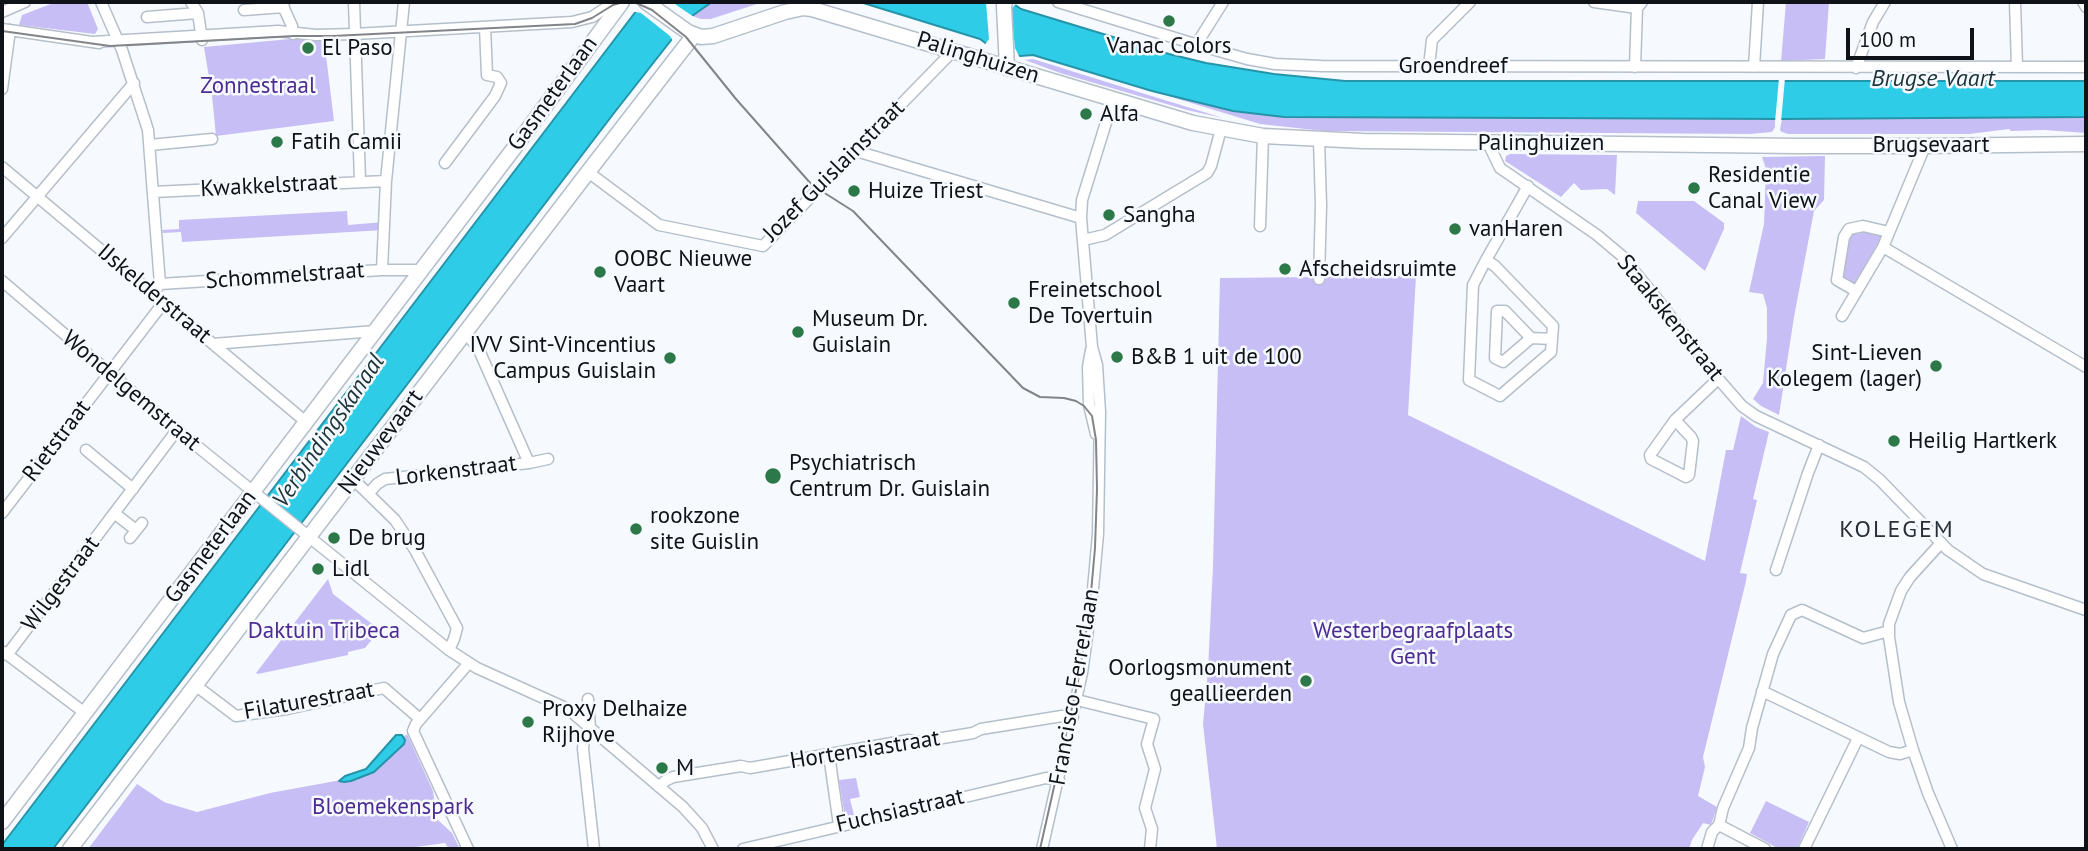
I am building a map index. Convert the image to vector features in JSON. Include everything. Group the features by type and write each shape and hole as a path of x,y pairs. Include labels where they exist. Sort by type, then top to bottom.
{"main road":[{"name":"Gasmeterlaan","path":"2,822 257,495 306,422 622,2"},
{"path":"646,2 689,32"},
{"path":"997,2 1004,61"},
{"path":"1004,61 1005,2"},
{"name":"Palinghuizen","path":"689,32 713,36 803,8 954,50 1004,61 1113,100 1193,123 1264,136 1319,140 1488,143 1776,145"},
{"name":"Nieuwevaart","path":"70,849 195,685 305,532 353,479 588,172 689,32"},
{"name":"Brugsevaart","path":"1776,145 2086,144"}],"street":[{"path":"2,12 25,2"},
{"path":"101,2 134,83 148,130 157,289"},
{"path":"191,2 198,13 202,37"},
{"path":"354,2 360,181"},
{"path":"382,270 386,181 404,2"},
{"path":"2,89 6,30 119,43 202,37 354,34 572,22 587,19 615,2"},
{"name":"Groendreef","path":"1058,2 1078,5 1198,45 1275,64 2086,67"},
{"path":"1198,45 1223,2"},
{"path":"1429,66 1432,40 1470,2"},
{"path":"1594,2 1639,5 1635,66"},
{"path":"1754,67 1758,2"},
{"path":"1856,68 1873,22 1885,2"},
{"path":"2015,2 2017,67"},
{"path":"2083,2 2086,7"},
{"path":"244,9 283,4 293,34"},
{"path":"147,17 198,13"},
{"path":"445,163 495,96 501,83 497,77 487,75 485,27"},
{"name":"Jozef Guislainstraat","path":"588,172 659,225 763,246 954,50"},
{"path":"2,238 134,83"},
{"name":"Francisco Ferrerlaan","path":"1042,849 1077,700 1096,567 1100,412 1081,218 1082,200 1113,100"},
{"path":"1083,240 1105,235 1207,173 1221,129"},
{"path":"1260,226 1264,136"},
{"path":"149,145 212,139"},
{"path":"1319,140 1319,279"},
{"name":"Staakskenstraat","path":"1488,143 1500,168 1597,235 1622,256 1736,402 1756,416 1864,467 1941,543 1983,574 2086,610"},
{"path":"1842,316 1883,247 1925,146"},
{"path":"856,151 1081,218"},
{"name":"IJskelderstraat","path":"2,167 157,289 164,302 306,422"},
{"name":"Kwakkelstraat","path":"153,192 386,181"},
{"path":"1486,260 1495,265 1553,326 1551,352 1500,396 1469,380 1473,285 1486,260 1528,186"},
{"path":"1856,291 1837,280 1844,237 1849,229 1863,226 1889,232"},
{"path":"1883,247 2086,367"},
{"name":"Schommelstraat","path":"157,289 382,270 421,270"},
{"name":"Wondelgemstraat","path":"3,285 449,650 468,664 568,709 694,818 713,849"},
{"name":"Rietstraat","path":"2,513 164,302"},
{"path":"1531,338 1505,311 1497,311 1495,358 1503,362 1531,338 1552,339"},
{"path":"213,344 375,331"},
{"path":"465,332 478,348 529,463"},
{"path":"1675,420 1693,441 1689,475 1686,477 1651,459 1650,455 1675,420 1718,379"},
{"name":"Wilgestraat","path":"5,653 177,430"},
{"path":"1776,570 1819,445"},
{"path":"86,450 133,489"},
{"name":"Lorkenstraat","path":"369,493 385,480 548,459"},
{"path":"353,479 395,520 415,550 457,628 449,650"},
{"name":"Wilgestraat","path":"114,513 136,530"},
{"path":"1941,543 1901,591 1889,631 1899,702 1928,793 1952,849"},
{"path":"1707,849 1749,748 1752,727 1773,654 1791,615 1802,610 1863,638 1889,631"},
{"path":"5,653 85,713"},
{"path":"468,664 420,719 413,731 468,849"},
{"name":"Filaturestraat","path":"195,685 236,716 384,688 420,719"},
{"path":"1762,691 1889,752 1900,754 1913,750"},
{"path":"587,699 590,728 584,739 583,749 594,849"},
{"path":"1077,700 1154,719 1147,744 1155,769 1145,808 1152,829 1150,849"},
{"name":"Hortensiastraat","path":"659,787 673,777 741,766 750,768 909,740 932,740 1062,716 1073,717"},
{"path":"1804,849 1858,738"},
{"path":"829,755 839,825"},
{"name":"Fuchsiastraat","path":"743,849 1046,778 1059,780"},
{"path":"1719,825 1765,849"}],"green space":[{"path":"56,2 87,2 98,29 95,34 19,25 22,15"},
{"path":"712,2 763,2 711,19 692,16"},
{"path":"1786,2 1829,2 1825,59 1781,61"},
{"name":"Zonnestraal","path":"290,39 324,39 334,121 216,136 204,47"},
{"path":"1033,59 1223,118 1060,73 1025,60"},
{"path":"1152,91 1233,111 1284,117 1775,118 1775,127 1772,132 1750,134 1324,131 1260,124"},
{"path":"2086,117 2086,133 2009,129 1969,134 1788,134 1780,130 1782,119"},
{"path":"1510,154 1617,155 1615,195 1607,189 1581,190 1574,183 1561,197 1505,161"},
{"path":"1825,156 1824,200 1814,211 1779,415 1753,399 1763,383 1767,338 1767,308 1763,294 1749,292 1764,224 1766,169 1762,157"},
{"path":"1638,201 1694,201 1724,223 1724,229 1705,271 1636,213"},
{"path":"347,211 348,225 384,222 384,230 182,242 181,232 163,233 162,230 179,229 179,220"},
{"path":"1871,231 1882,236 1854,285 1843,279 1842,271 1848,237 1851,233"},
{"name":"Westerbegraafplaats Gent","path":"1416,276 1408,415 1705,561 1726,450 1733,450 1741,416 1756,427 1769,432 1753,499 1757,500 1740,573 1747,574 1746,581 1703,757 1705,767 1698,796 1717,807 1711,825 1703,823 1689,849 1217,849 1203,724 1213,566 1220,278"},
{"name":"Daktuin Tribeca","path":"328,579 333,594 380,630 365,648 348,652 348,655 256,673"},
{"name":"Bloemekenspark","path":"407,734 433,791 437,819 452,833 460,849 449,849 445,843 401,849 88,849 137,784 164,802 197,812 270,793 363,776"},
{"path":"856,778 860,797 850,799 854,815 845,817 839,780"},
{"path":"1766,801 1809,822 1797,849 1779,849 1750,833"}],"water":[{"name":"Verbindingskanaal","path":"643,2 712,2 692,16 676,34 614,113 53,849 2,849 2,845"},
{"path":"860,2 1011,2 1021,9 1206,63 1274,74 1345,81 2086,81 2086,117 1284,117 1233,111 1152,91 1033,55 1020,56 988,45 980,39"},
{"path":"396,735 402,735 404,744 374,772 351,781 339,781 345,776 366,769"}],"pier":[{"path":"638,2 672,2 694,17 673,41 641,13 630,11"},
{"path":"986,2 1018,2 1011,12 1015,48 1021,60 984,46 989,39"},
{"path":"1779,78 1785,78 1781,122 1775,122"}],"tram line":[{"path":"2,31 110,46 333,36 575,24 623,2"},
{"path":"634,2 652,10 686,37 736,99 812,185 853,211 1023,388 1040,397 1076,401 1092,416 1096,440 1097,489 1089,615 1078,681 1040,849"}],"place":[{"name":"Vanac Colors","path":"1169,21"},
{"name":"El Paso","path":"308,48"},
{"name":"Alfa","path":"1086,114"},
{"name":"Fatih Camii","path":"277,142"},
{"name":"Residentie Canal View","path":"1694,188"},
{"name":"Huize Triest","path":"854,191"},
{"name":"Sangha","path":"1109,215"},
{"name":"vanHaren","path":"1455,229"},
{"name":"Afscheidsruimte","path":"1285,269"},
{"name":"OOBC Nieuwe Vaart","path":"600,272"},
{"name":"Freinetschool De Tovertuin","path":"1014,303"},
{"name":"Museum Dr. Guislain","path":"798,332"},
{"name":"B&B 1 uit de 100","path":"1117,357"},
{"name":"IVV Sint-Vincentius Campus Guislain","path":"670,358"},
{"name":"Sint-Lieven Kolegem (lager)","path":"1936,366"},
{"name":"Heilig Hartkerk","path":"1894,441"},
{"name":"Psychiatrisch Centrum Dr. Guislain","path":"773,476"},
{"name":"rookzone site Guislin","path":"636,529"},
{"name":"De brug","path":"334,538"},
{"name":"Lidl","path":"318,569"},
{"name":"Oorlogsmonument geallieerden","path":"1306,681"},
{"name":"Proxy Delhaize Rijhove","path":"528,722"},
{"name":"M","path":"662,768"}],"district":[{"name":"KOLEGEM","path":"1897,530"}],"water label":[{"name":"Brugse Vaart","path":"1933,79"}]}
